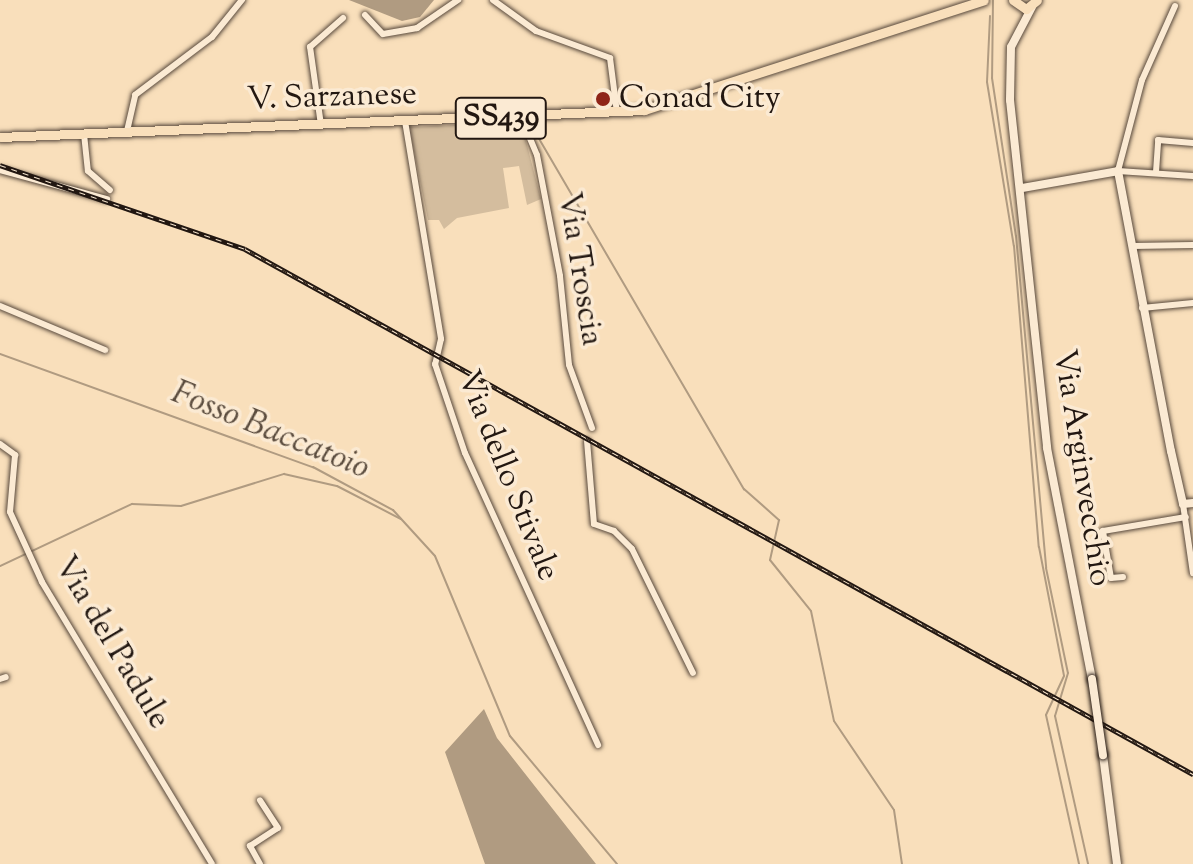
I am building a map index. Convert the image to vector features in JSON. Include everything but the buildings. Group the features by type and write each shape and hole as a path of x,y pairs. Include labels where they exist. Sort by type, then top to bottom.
{"main road":[{"name":"V. Sarzanese","path":"0,137 617,113 681,101 984,0"},
{"path":"1018,27 1014,3 1036,2"},
{"path":"1018,27 1036,2"},
{"name":"Via Arginvecchio","path":"1018,27 1008,68 1047,448 1092,679 1117,864"},
{"path":"1022,188 1118,171 1142,308 1188,503"}],"street":[{"path":"127,131 135,95 212,37 242,0"},
{"path":"365,15 383,34 417,28 458,0"},
{"path":"493,0 536,31 610,58 617,113"},
{"path":"1175,6 1142,80 1118,171 1193,176"},
{"path":"321,125 310,47 343,18"},
{"name":"Via Troscia","path":"521,117 537,155 560,276 569,365 592,428"},
{"name":"Via dello Stivale","path":"405,121 441,339 435,364 465,453 598,745"},
{"path":"84,134 88,171 110,190"},
{"path":"1156,172 1158,140 1193,143"},
{"path":"0,170 106,200"},
{"path":"1133,246 1193,245"},
{"path":"1142,308 1193,303"},
{"path":"0,306 105,350"},
{"path":"587,441 594,524 614,531 632,549 693,673"},
{"name":"Via del Padule","path":"0,444 15,455 10,512 30,554 212,864"},
{"path":"1188,503 1186,517 1193,573"},
{"path":"1123,577 1111,578 1103,531 1186,517"},
{"path":"260,800 278,828 250,846 260,864"}],"shaded area":[{"path":"349,0 434,0 420,17 402,21"},
{"path":"521,122 541,199 527,205 519,166 503,168 509,208 457,218 444,229 439,220 428,220 409,127"},
{"path":"484,709 497,738 596,864 485,864 445,752"}],"waterway":[{"path":"993,0 992,78 1016,236 1046,568 1068,673 1055,716 1088,864"},
{"path":"990,16 987,82 1014,246 1039,547 1064,676 1046,715 1079,864"},
{"path":"531,125 744,489 779,520 770,560 811,611 834,721 894,810 902,864"},
{"name":"Fosso Baccatoio","path":"0,354 313,467 393,510 435,556 510,736 617,864"},
{"path":"0,566 132,504 181,506 284,474 337,486 401,519"}],"railway":[{"path":"0,165 245,249 1193,774"}],"place":[{"name":"Conad City","path":"603,99"}]}
